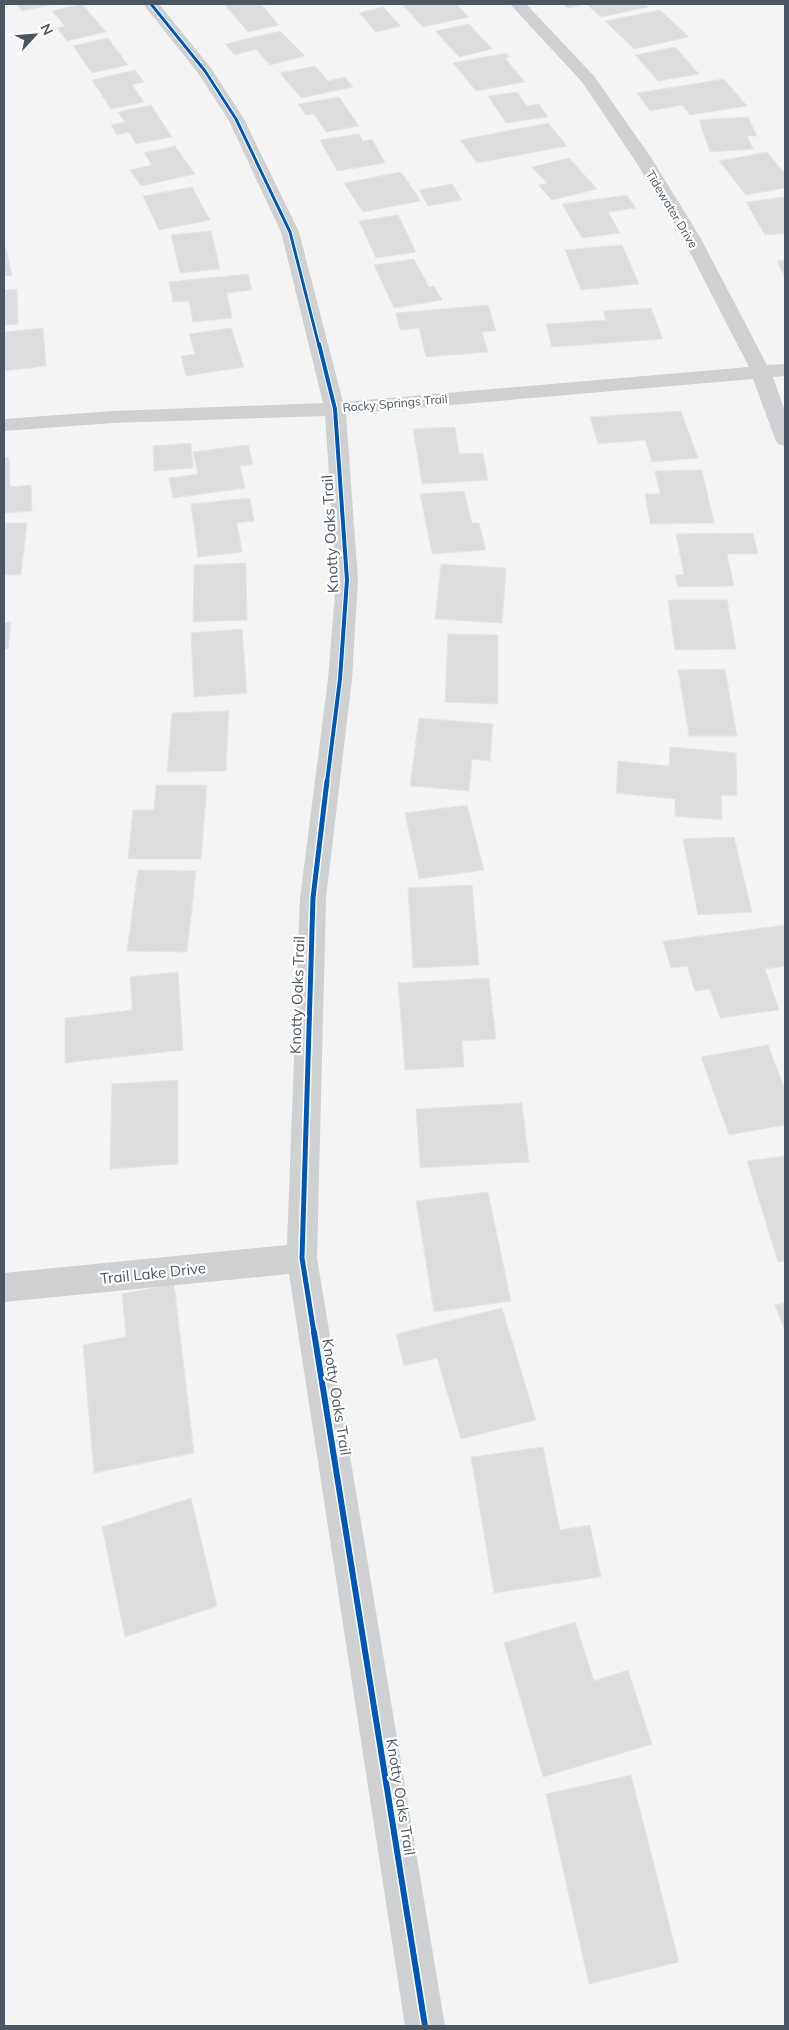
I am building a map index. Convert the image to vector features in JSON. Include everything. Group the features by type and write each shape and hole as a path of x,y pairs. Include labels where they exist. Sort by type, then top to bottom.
{"street":[{"name":"Knotty Oaks Trail","path":"151,4 204,71 236,119 290,232 335,408 347,580 340,679 313,898 302,1258 425,2026"},
{"name":"Tidewater Drive","path":"518,4 588,79 643,159 690,237 761,372 785,439"},
{"name":"Rocky Springs Trail","path":"4,425 113,417 335,408 785,370"},
{"name":"Trail Lake Drive","path":"4,1288 302,1258"}],"building":[{"path":"17,4 55,4 22,11"},
{"path":"82,4 106,32 67,41 57,28 65,26 52,11"},
{"path":"261,4 279,25 248,32 225,5"},
{"path":"402,4 456,4 469,17 423,27"},
{"path":"563,4 586,4 568,8"},
{"path":"586,4 644,4 648,7 601,17"},
{"path":"383,7 401,26 376,32 359,13"},
{"path":"660,10 689,37 634,49 605,21"},
{"path":"469,24 492,49 459,57 435,31"},
{"path":"280,31 305,56 270,65 256,49 235,55 225,44"},
{"path":"108,38 128,65 92,73 73,46"},
{"path":"675,47 699,74 658,81 635,55"},
{"path":"507,53 510,57 505,58 525,82 476,91 453,63"},
{"path":"315,66 328,81 345,77 353,87 301,98 280,73"},
{"path":"135,70 144,82 132,85 144,102 111,109 92,80"},
{"path":"724,79 747,106 690,115 682,105 650,111 637,93"},
{"path":"517,92 527,106 539,104 548,117 506,123 488,96"},
{"path":"339,97 359,126 326,132 314,114 306,115 298,104"},
{"path":"151,105 172,137 136,144 129,132 117,135 111,125 125,122 118,112"},
{"path":"748,117 757,136 747,136 753,149 710,152 699,120"},
{"path":"548,123 567,146 477,163 460,140"},
{"path":"359,134 363,141 372,139 385,163 337,171 320,140"},
{"path":"175,146 195,174 141,186 130,170 152,165 144,153"},
{"path":"767,152 785,174 785,188 746,195 719,161"},
{"path":"569,158 597,189 552,200 538,185 547,183 532,167"},
{"path":"401,172 421,201 363,212 344,183"},
{"path":"452,184 462,200 428,206 419,190"},
{"path":"192,187 210,220 159,230 143,196"},
{"path":"627,195 636,208 608,212 620,233 582,238 562,204"},
{"path":"785,197 785,233 765,235 746,202"},
{"path":"398,215 416,252 376,258 359,221"},
{"path":"211,231 220,269 180,273 171,235"},
{"path":"4,241 12,275 4,276"},
{"path":"622,245 639,284 581,290 565,250"},
{"path":"414,259 429,287 434,286 442,300 394,308 374,265"},
{"path":"785,260 785,278 777,261"},
{"path":"248,274 252,290 227,293 232,318 193,322 189,301 173,302 169,282"},
{"path":"17,289 18,324 4,325 4,290"},
{"path":"488,305 496,331 482,332 488,352 426,357 419,328 400,330 396,313"},
{"path":"651,308 663,339 552,347 546,324 606,320 603,311"},
{"path":"43,328 46,366 4,371 4,332"},
{"path":"231,328 244,367 186,376 181,356 195,354 189,334"},
{"path":"681,411 698,458 652,462 645,440 598,444 590,417"},
{"path":"455,427 459,454 483,453 488,480 422,484 413,429"},
{"path":"191,443 193,468 154,471 153,446"},
{"path":"248,445 253,464 240,466 245,488 173,498 169,478 198,474 193,452"},
{"path":"9,457 10,487 31,485 32,511 4,513 4,458"},
{"path":"702,470 714,523 650,524 645,494 660,494 655,471"},
{"path":"464,491 472,523 479,523 486,550 432,554 420,494"},
{"path":"250,498 254,521 237,523 242,552 198,557 191,504"},
{"path":"4,523 27,523 21,575 4,575"},
{"path":"753,533 758,554 727,554 734,586 678,587 675,575 684,575 676,534"},
{"path":"246,563 247,620 193,622 194,565"},
{"path":"441,564 506,568 502,623 435,619"},
{"path":"668,600 727,600 736,649 675,650"},
{"path":"11,622 8,649 4,649 4,623"},
{"path":"242,629 247,693 194,697 191,633"},
{"path":"448,634 498,635 498,704 445,702"},
{"path":"725,669 737,736 689,736 678,670"},
{"path":"229,711 226,771 167,772 172,713"},
{"path":"419,718 493,724 490,761 472,759 469,791 410,786"},
{"path":"670,747 736,753 737,796 721,795 722,820 675,816 675,799 616,793 618,761 669,766"},
{"path":"156,785 207,785 201,859 128,859 133,810 154,810"},
{"path":"467,805 484,870 419,879 405,813"},
{"path":"734,837 752,912 698,915 683,839"},
{"path":"138,870 196,871 187,952 127,951"},
{"path":"472,885 479,965 413,968 408,888"},
{"path":"785,925 785,966 765,969 779,1010 720,1018 710,989 695,991 687,966 671,968 663,941"},
{"path":"178,972 183,1050 65,1063 65,1018 132,1010 130,977"},
{"path":"489,978 496,1039 462,1041 464,1067 405,1070 398,983"},
{"path":"768,1045 785,1090 785,1125 729,1135 701,1057"},
{"path":"178,1080 178,1164 110,1169 112,1084"},
{"path":"522,1103 529,1162 420,1168 416,1109"},
{"path":"785,1156 785,1261 778,1262 747,1161"},
{"path":"488,1192 511,1301 434,1312 416,1201"},
{"path":"174,1284 194,1453 94,1473 83,1345 126,1337 122,1294"},
{"path":"785,1303 785,1331 775,1305"},
{"path":"502,1308 536,1420 461,1439 437,1358 404,1366 396,1334"},
{"path":"543,1447 560,1530 590,1525 601,1577 494,1593 471,1457"},
{"path":"191,1498 217,1606 125,1637 102,1527"},
{"path":"575,1622 594,1681 628,1670 652,1744 543,1777 504,1643"},
{"path":"631,1775 679,1962 589,1984 546,1794"}],"cycle path":[{"path":"151,4 205,71 236,119 290,232 335,409 347,580 340,679 313,898 302,1258 425,2026"}]}
